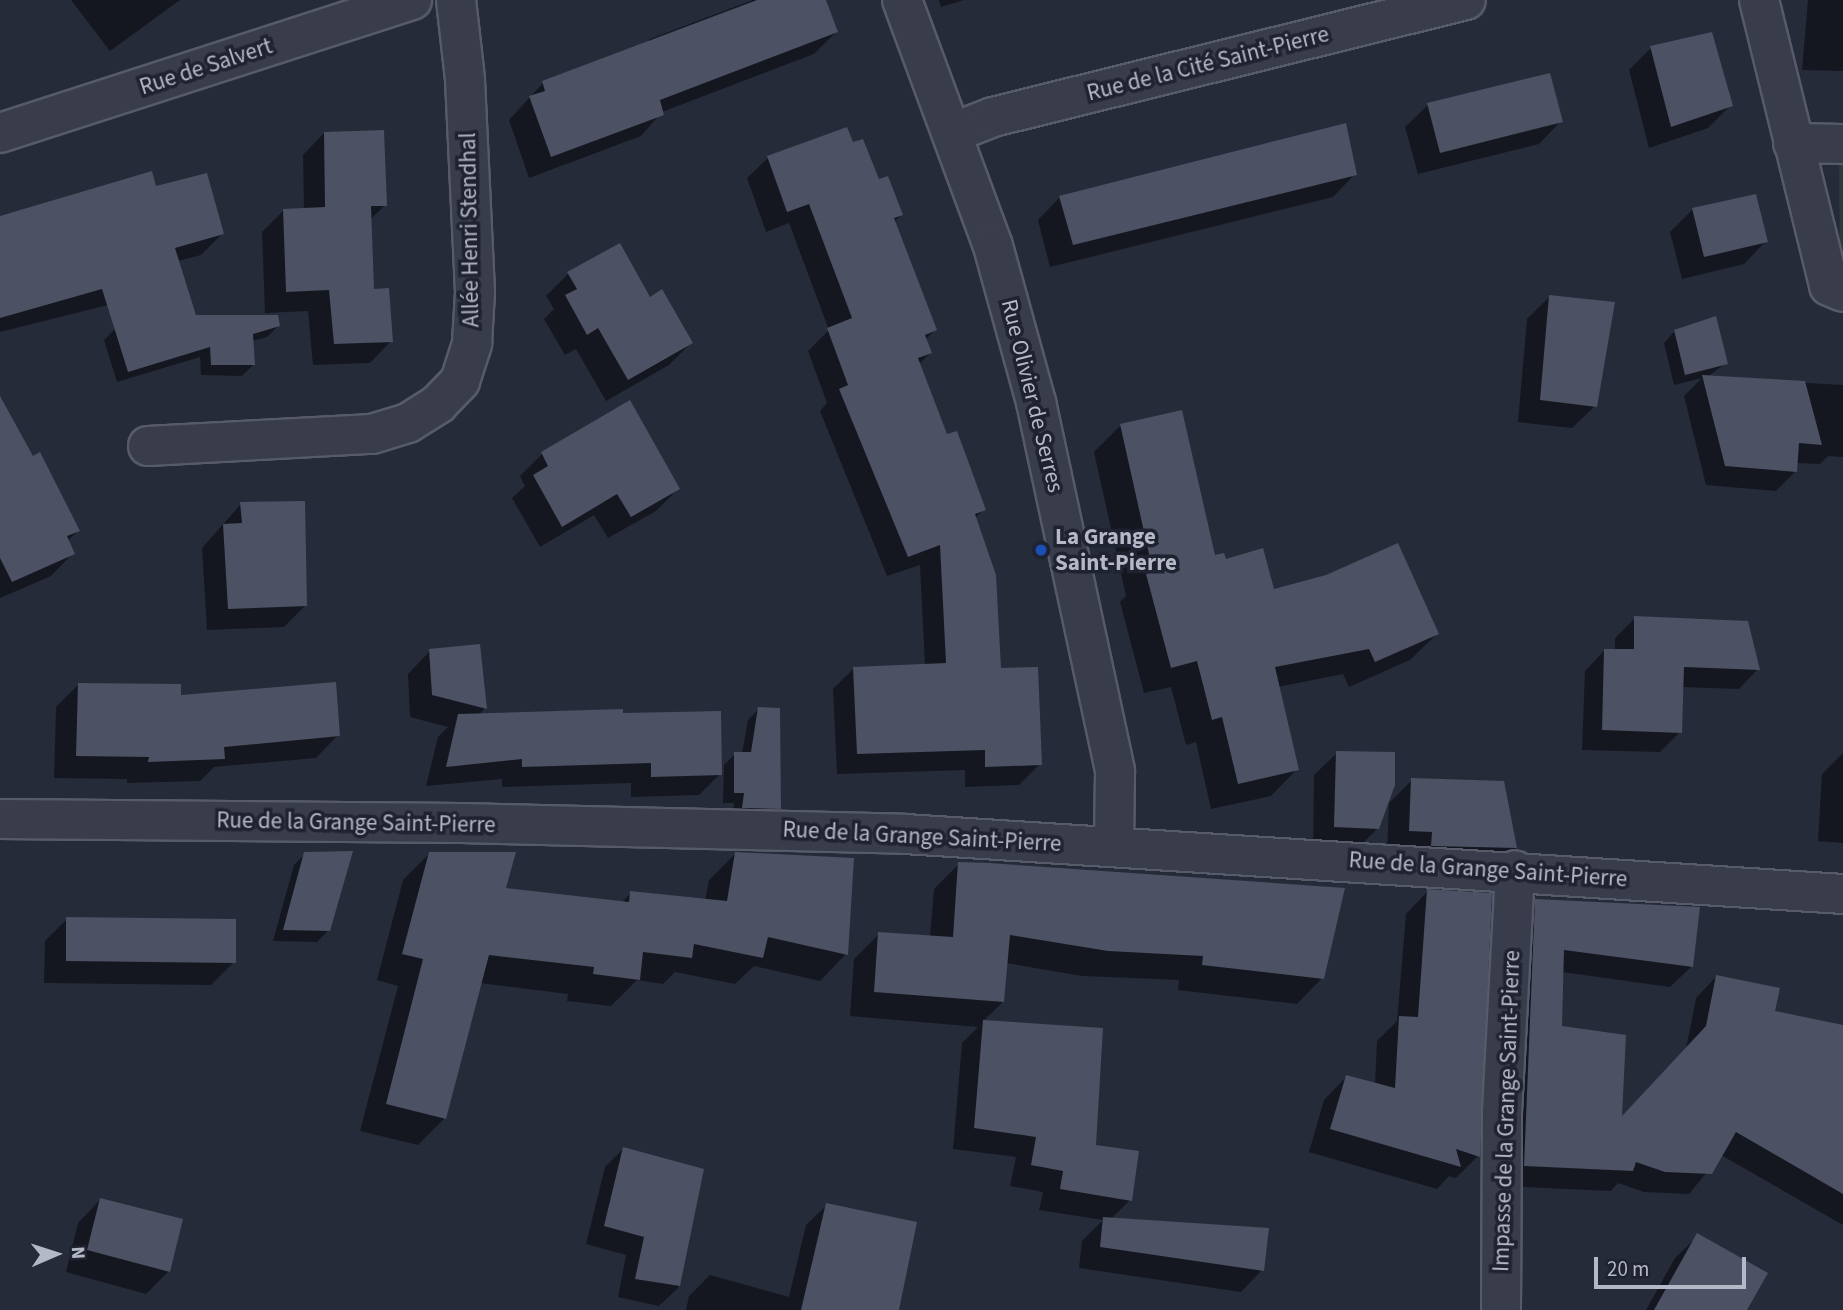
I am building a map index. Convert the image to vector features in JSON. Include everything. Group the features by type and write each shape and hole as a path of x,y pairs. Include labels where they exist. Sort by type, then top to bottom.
{"street":[{"name":"Rue de Salvert","path":"0,133 412,0"},
{"name":"Allée Henri Stendhal","path":"148,446 372,434 408,423 438,404 460,381 472,344 475,292 465,79 456,0"},
{"name":"Rue Olivier de Serres","path":"902,0 993,246 1036,402 1115,772 1114,846"},
{"name":"Rue de la Cité Saint-Pierre","path":"952,133 993,117 1466,0"},
{"path":"1759,0 1829,286 1843,292"},
{"path":"1793,143 1843,144"},
{"name":"Rue de la Grange Saint-Pierre","path":"0,819 474,823 905,834 1515,870 1843,894"},
{"name":"Impasse de la Grange Saint-Pierre","path":"1500,1310 1502,1112 1515,870"}],"shaded area":[{"path":"1839,160 1843,160 1843,279 1840,279"}],"building":[{"path":"757,0 826,0 838,32 660,100 664,115 551,157 529,96 545,91 542,81"},
{"path":"1712,32 1733,106 1671,127 1650,46"},
{"path":"1550,73 1563,122 1440,153 1427,103"},
{"path":"1346,123 1357,175 1073,245 1059,196"},
{"path":"847,127 853,142 863,139 879,179 888,176 903,215 894,218 937,330 925,335 932,353 918,358 947,434 957,431 986,510 975,514 996,575 1001,668 1038,667 1042,765 985,767 985,750 857,754 853,667 946,663 940,545 908,557 839,389 848,385 827,328 852,318 809,204 787,212 767,156"},
{"path":"384,130 387,206 371,206 374,289 389,288 393,342 334,344 329,290 286,292 283,209 325,207 324,132"},
{"path":"152,171 156,186 207,173 224,234 175,248 196,315 278,315 280,326 253,334 255,365 211,365 210,347 128,372 102,289 0,318 0,216"},
{"path":"1756,194 1768,242 1704,257 1692,208"},
{"path":"620,243 650,297 662,289 693,343 628,380 598,328 587,335 565,295 577,289 567,272"},
{"path":"1549,295 1615,302 1597,407 1540,400"},
{"path":"1716,316 1728,364 1685,375 1674,330"},
{"path":"1702,375 1805,381 1822,445 1799,443 1797,472 1725,466"},
{"path":"0,396 33,456 40,452 80,531 67,536 75,554 12,582 0,558"},
{"path":"630,400 680,489 631,517 617,494 562,527 533,475 548,466 541,452"},
{"path":"1182,410 1215,555 1224,553 1226,559 1263,548 1274,589 1326,575 1398,543 1439,634 1375,662 1369,649 1275,667 1299,770 1238,784 1222,717 1212,720 1197,661 1171,668 1146,574 1153,572 1120,424"},
{"path":"305,501 307,606 228,609 223,524 242,523 240,502"},
{"path":"1634,616 1748,621 1760,670 1684,667 1682,733 1602,730 1604,649 1634,649"},
{"path":"480,644 487,709 432,695 429,649"},
{"path":"336,682 340,736 224,747 225,759 148,762 149,757 76,756 78,683 181,684 181,695"},
{"path":"758,707 780,708 781,809 742,808 744,793 734,793 734,752 751,752"},
{"path":"623,709 623,713 721,711 722,775 651,777 651,763 522,767 522,759 446,767 458,714"},
{"path":"1336,751 1395,752 1395,785 1379,829 1334,827"},
{"path":"1411,778 1504,781 1517,848 1431,846 1432,832 1409,831"},
{"path":"353,851 330,931 283,930 304,852"},
{"path":"429,852 516,852 506,888 629,902 630,891 727,901 735,852 854,858 848,955 768,937 763,958 694,944 692,958 643,952 640,980 593,974 594,967 489,955 446,1119 386,1104 423,959 402,954"},
{"path":"958,862 1345,888 1324,979 1202,965 1203,956 1108,951 1010,935 1004,1002 874,992 878,932 953,937"},
{"path":"1427,889 1492,893 1480,1157 1456,1149 1461,1167 1330,1129 1346,1075 1395,1088 1399,1016 1418,1017"},
{"path":"1535,899 1700,907 1693,967 1564,950 1562,1026 1626,1035 1622,1116 1706,1026 1716,975 1780,988 1775,1011 1843,1025 1843,1194 1736,1132 1712,1174 1665,1172 1636,1162 1633,1171 1524,1166"},
{"path":"66,917 236,919 236,963 66,961"},
{"path":"983,1020 1103,1028 1096,1145 1139,1151 1132,1201 1060,1189 1063,1171 1031,1165 1036,1137 974,1128"},
{"path":"623,1147 704,1169 680,1286 635,1279 644,1237 604,1226"},
{"path":"100,1198 183,1219 170,1272 87,1250"},
{"path":"826,1203 917,1222 899,1310 801,1310"},
{"path":"1103,1217 1269,1228 1264,1271 1100,1247"},
{"path":"1697,1233 1768,1273 1747,1310 1654,1310"}],"place":[{"name":"La Grange Saint-Pierre","path":"1041,550"}]}
